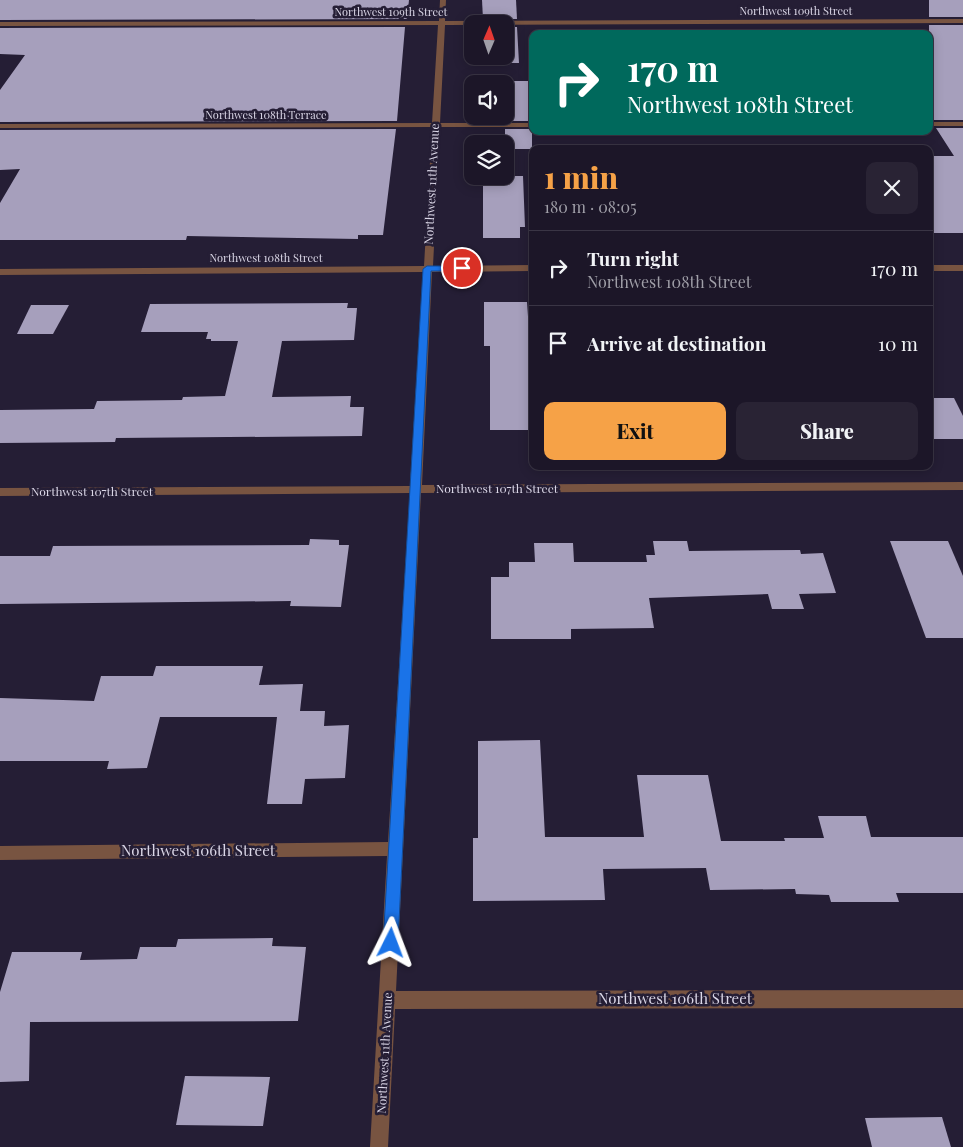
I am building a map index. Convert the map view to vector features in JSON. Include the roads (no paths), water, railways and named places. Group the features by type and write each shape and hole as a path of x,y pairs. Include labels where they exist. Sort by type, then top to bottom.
{"street":[{"name":"Northwest 11th Avenue","path":"379,1147 443,0"},
{"name":"Northwest 109th Street","path":"0,24 442,21 963,21"},
{"path":"933,124 963,124"},
{"name":"Northwest 108th Terrace","path":"0,126 529,125"},
{"name":"Northwest 108th Street","path":"0,272 529,268"},
{"path":"933,268 963,268"},
{"name":"Northwest 107th Street","path":"0,492 963,486"},
{"name":"Northwest 106th Street","path":"0,853 396,849"},
{"name":"Northwest 106th Street","path":"388,1000 963,998"}]}
